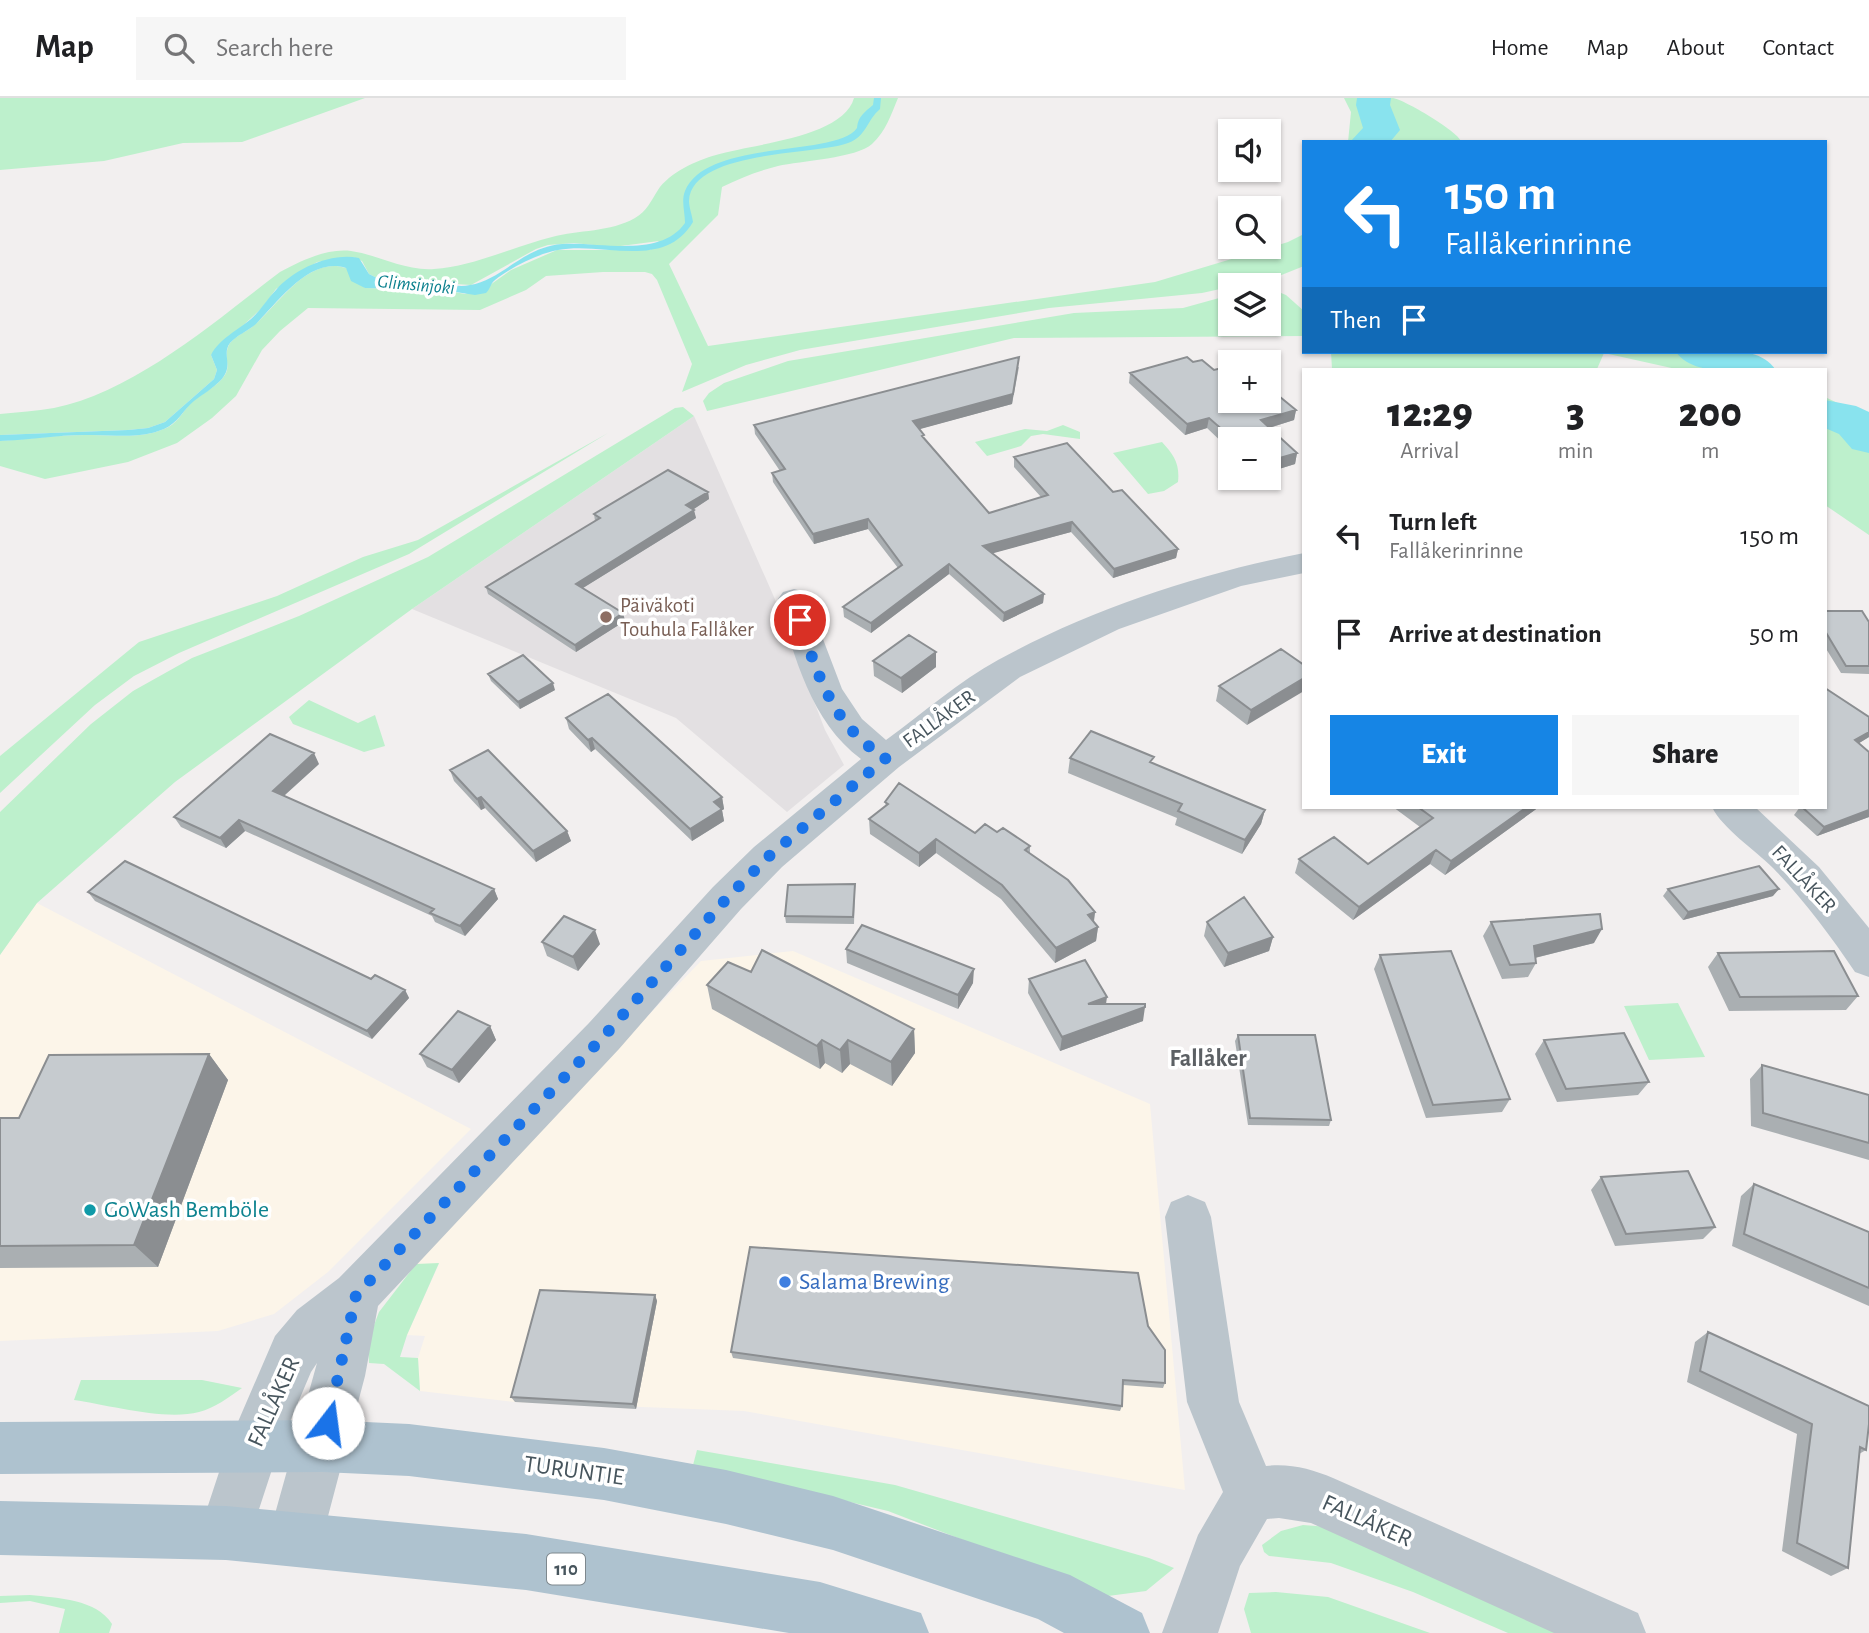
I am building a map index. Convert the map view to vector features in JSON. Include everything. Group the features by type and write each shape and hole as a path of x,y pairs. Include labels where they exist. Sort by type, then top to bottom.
{"main road":[{"name":"TURUNTIE","path":"0,1448 322,1446 434,1453 604,1474 726,1497 833,1523 1050,1595 1122,1633"},
{"name":"110","path":"0,1528 226,1532 526,1562 820,1610 901,1633"}],"street":[{"name":"FALLÅKER","path":"226,1532 254,1445 293,1354 313,1327 356,1295 604,1036 727,898 768,857 886,758 1008,669 1107,621 1234,577 1302,563"},
{"path":"794,599 813,661 838,713 852,734 886,758"},
{"name":"FALLÅKER","path":"1733,809 1754,826 1841,919 1869,960"},
{"path":"1188,1217 1213,1402 1251,1495 1217,1554 1191,1633"},
{"path":"295,1539 343,1362 356,1295"},
{"name":"FALLÅKER","path":"1251,1495 1279,1491 1314,1497 1618,1633"}],"shaded area":[{"name":"Päiväkoti Touhula Fallåker","path":"694,416 774,597 825,730 844,765 787,812 676,718 412,609"},
{"path":"37,903 471,1129 328,1272 274,1314 218,1331 0,1341 0,955"},
{"path":"793,951 1150,1104 1185,1490 744,1411 515,1402 420,1391 418,1358 425,1336 407,1335 439,1264 416,1264 555,1112 701,961"}],"green space":[{"path":"0,98 365,98 242,142 183,143 104,161 0,170"},
{"path":"854,98 898,98 885,128 865,149 841,156 771,168 722,187 718,215 669,264 708,346 1155,282 1231,259 1281,259 1281,244 1302,235 1302,267 1281,275 1281,273 1218,273 1218,289 1202,293 1049,308 800,350 746,365 682,392 692,364 657,280 652,274 645,272 546,276 526,290 480,310 308,308 262,350 236,396 212,418 177,443 128,462 45,479 0,466 0,441 74,435 135,435 168,427 176,422 190,404 224,376 228,347 232,341 262,318 294,285 318,269 332,266 346,268 365,288 443,290 465,294 490,285 511,270 557,250 650,250 659,241 613,247 574,243 548,245 471,285 379,279 369,274 362,261 353,257 317,262 276,289 262,308 211,355 217,370 214,379 165,422 148,428 128,430 0,435 0,414 54,408 115,386 202,332 280,272 305,260 332,251 351,251 412,268 434,269 479,260 552,237 616,226 639,215 669,178 700,160 815,131 833,122 846,111"},
{"path":"1344,98 1393,98 1419,110 1460,140 1348,140 1351,112"},
{"path":"1281,293 1302,309 1302,336 1014,338 707,411 703,401 709,393 724,383 788,361 1074,313 1183,308 1218,298 1218,336 1281,336"},
{"path":"1331,354 1604,354 1597,368 1332,368"},
{"path":"1608,354 1750,354 1774,368 1672,368"},
{"path":"1827,398 1869,418 1869,535 1827,506"},
{"path":"683,407 694,416 412,609 175,782 37,903 0,955 0,812 91,724 133,691 192,658 299,616 428,557 675,408"},
{"path":"1063,425 1080,432 1080,439 1043,434 1031,436 1021,446 987,456 975,442 1025,429 1047,431"},
{"path":"608,433 409,554 179,653 134,676 95,705 0,793 0,756 139,642 277,596 363,557 418,540"},
{"path":"1162,442 1175,460 1178,482 1164,491 1148,494 1113,453"},
{"path":"309,700 358,723 375,715 385,746 364,752 293,724 289,717"},
{"path":"1678,1003 1705,1057 1649,1060 1624,1006"},
{"path":"439,1263 400,1357 418,1358 420,1391 384,1364 369,1363 368,1341 379,1312 416,1264"},
{"path":"81,1380 202,1380 242,1388 205,1410 170,1415 74,1400"},
{"path":"697,1450 895,1485 1149,1558 1174,1568 1146,1591 1108,1596 888,1511 693,1465"},
{"path":"1303,1525 1329,1527 1563,1633 1508,1633 1413,1592 1331,1563 1269,1556 1264,1552 1262,1545 1281,1531"},
{"path":"1276,1592 1328,1597 1430,1633 1251,1633 1244,1609 1249,1593"},
{"path":"30,1595 76,1601 96,1609 112,1624 109,1633 59,1633 65,1609 30,1601 0,1603 0,1596"}],"water":[{"name":"Glimsinjoki","path":"874,98 881,98 880,109 863,133 848,143 758,157 710,172 695,184 689,201 693,222 681,237 666,246 632,251 576,248 550,252 517,266 495,280 486,293 475,295 443,290 365,288 351,281 346,268 333,266 320,269 296,283 256,324 230,343 224,376 164,429 135,435 74,435 0,441 0,435 128,430 148,428 165,422 214,379 217,370 211,355 219,344 251,319 284,282 303,269 325,260 359,258 369,274 379,279 465,286 482,282 548,246 628,246 660,241 674,234 685,223 685,191 698,174 718,163 744,156 824,143 844,137 857,128 860,117 873,105"}],"building":[{"path":"1019,357 1013,394 913,421 924,435 922,436 989,513 1048,495 1014,457 1067,443 1113,492 1122,490 1178,549 1114,569 1072,522 983,546 1044,594 1004,613 949,564 871,623 843,607 902,565 868,519 813,534 772,473 785,469 754,425"},
{"path":"1187,357 1193,362 1202,360 1214,370 1218,369 1218,413 1281,413 1281,398 1296,410 1261,420 1269,427 1219,427 1209,418 1187,424 1130,373"},
{"path":"1281,438 1297,453 1281,458"},
{"path":"668,470 708,492 686,505 694,510 576,584 623,613 575,645 486,587 600,518 594,514"},
{"path":"1827,611 1862,611 1869,622 1869,666 1846,666 1827,634"},
{"path":"909,635 936,652 901,678 873,661"},
{"path":"1281,649 1302,664 1302,679 1251,710 1219,686"},
{"path":"523,655 553,683 518,702 488,674"},
{"path":"1827,689 1869,717 1869,732 1855,740 1869,752 1869,810 1824,827 1804,809 1827,809"},
{"path":"608,694 722,797 714,802 722,809 690,829 592,738 588,740 566,718"},
{"path":"1091,731 1154,757 1150,762 1265,810 1245,840 1178,811 1182,804 1070,758"},
{"path":"270,734 314,753 273,791 494,889 460,926 430,913 434,909 239,820 220,838 174,817"},
{"path":"488,750 567,831 533,851 481,797 477,799 450,770"},
{"path":"899,783 975,833 985,824 997,832 1003,828 1030,846 1025,850 1068,880 1095,912 1088,915 1098,927 1056,948 1002,885 936,839 919,853 869,819 888,804 885,802"},
{"path":"1421,809 1524,809 1451,861 1436,850 1359,907 1299,859 1334,837 1368,864 1433,818"},
{"path":"125,861 371,979 375,975 405,990 367,1031 88,892"},
{"path":"1759,866 1779,889 1688,912 1668,889"},
{"path":"855,884 853,917 785,916 788,885"},
{"path":"1244,897 1273,937 1228,953 1207,922"},
{"path":"1600,914 1602,929 1534,946 1536,963 1510,965 1491,922"},
{"path":"564,916 595,930 573,957 542,942"},
{"path":"862,925 974,969 958,995 846,949"},
{"path":"762,950 914,1029 891,1062 848,1040 840,1050 822,1040 817,1046 707,985 728,962 751,972"},
{"path":"1451,951 1510,1099 1433,1105 1380,955"},
{"path":"1834,951 1858,996 1740,997 1718,953"},
{"path":"1085,960 1107,997 1088,1004 1145,1004 1145,1007 1062,1037 1029,979"},
{"path":"458,1011 490,1026 452,1070 420,1054"},
{"path":"1624,1033 1649,1082 1566,1089 1544,1040"},
{"path":"1238,1035 1315,1035 1331,1120 1250,1118"},
{"name":"GoWash Bemböle","path":"209,1054 134,1245 0,1246 0,1118 19,1118 49,1055"},
{"path":"1762,1065 1869,1095 1869,1143 1763,1113"},
{"path":"1688,1171 1715,1227 1626,1234 1601,1177"},
{"path":"1754,1184 1869,1232 1869,1288 1744,1234"},
{"path":"750,1247 1138,1273 1148,1326 1165,1350 1165,1383 1123,1380 1122,1406 731,1352"},
{"path":"540,1290 655,1295 633,1404 511,1397"},
{"path":"1708,1332 1869,1406 1866,1450 1860,1447 1848,1568 1797,1543 1812,1424 1700,1371"}],"waterway":[{"path":"1370,140 1382,130 1373,105 1374,98"},
{"path":"1706,354 1751,368"},
{"path":"1827,414 1850,421 1869,439"}],"place":[{"name":"Päiväkoti Touhula Fallåker","path":"606,617"},
{"name":"GoWash Bemböle","path":"90,1210"},
{"name":"Salama Brewing","path":"785,1282"}],"district":[{"name":"Fallåker","path":"1208,1059"}],"route":[{"path":"328,1423 356,1295 604,1036 727,898 768,857 886,758 871,750 852,734 838,713 813,661 800,620"}]}
